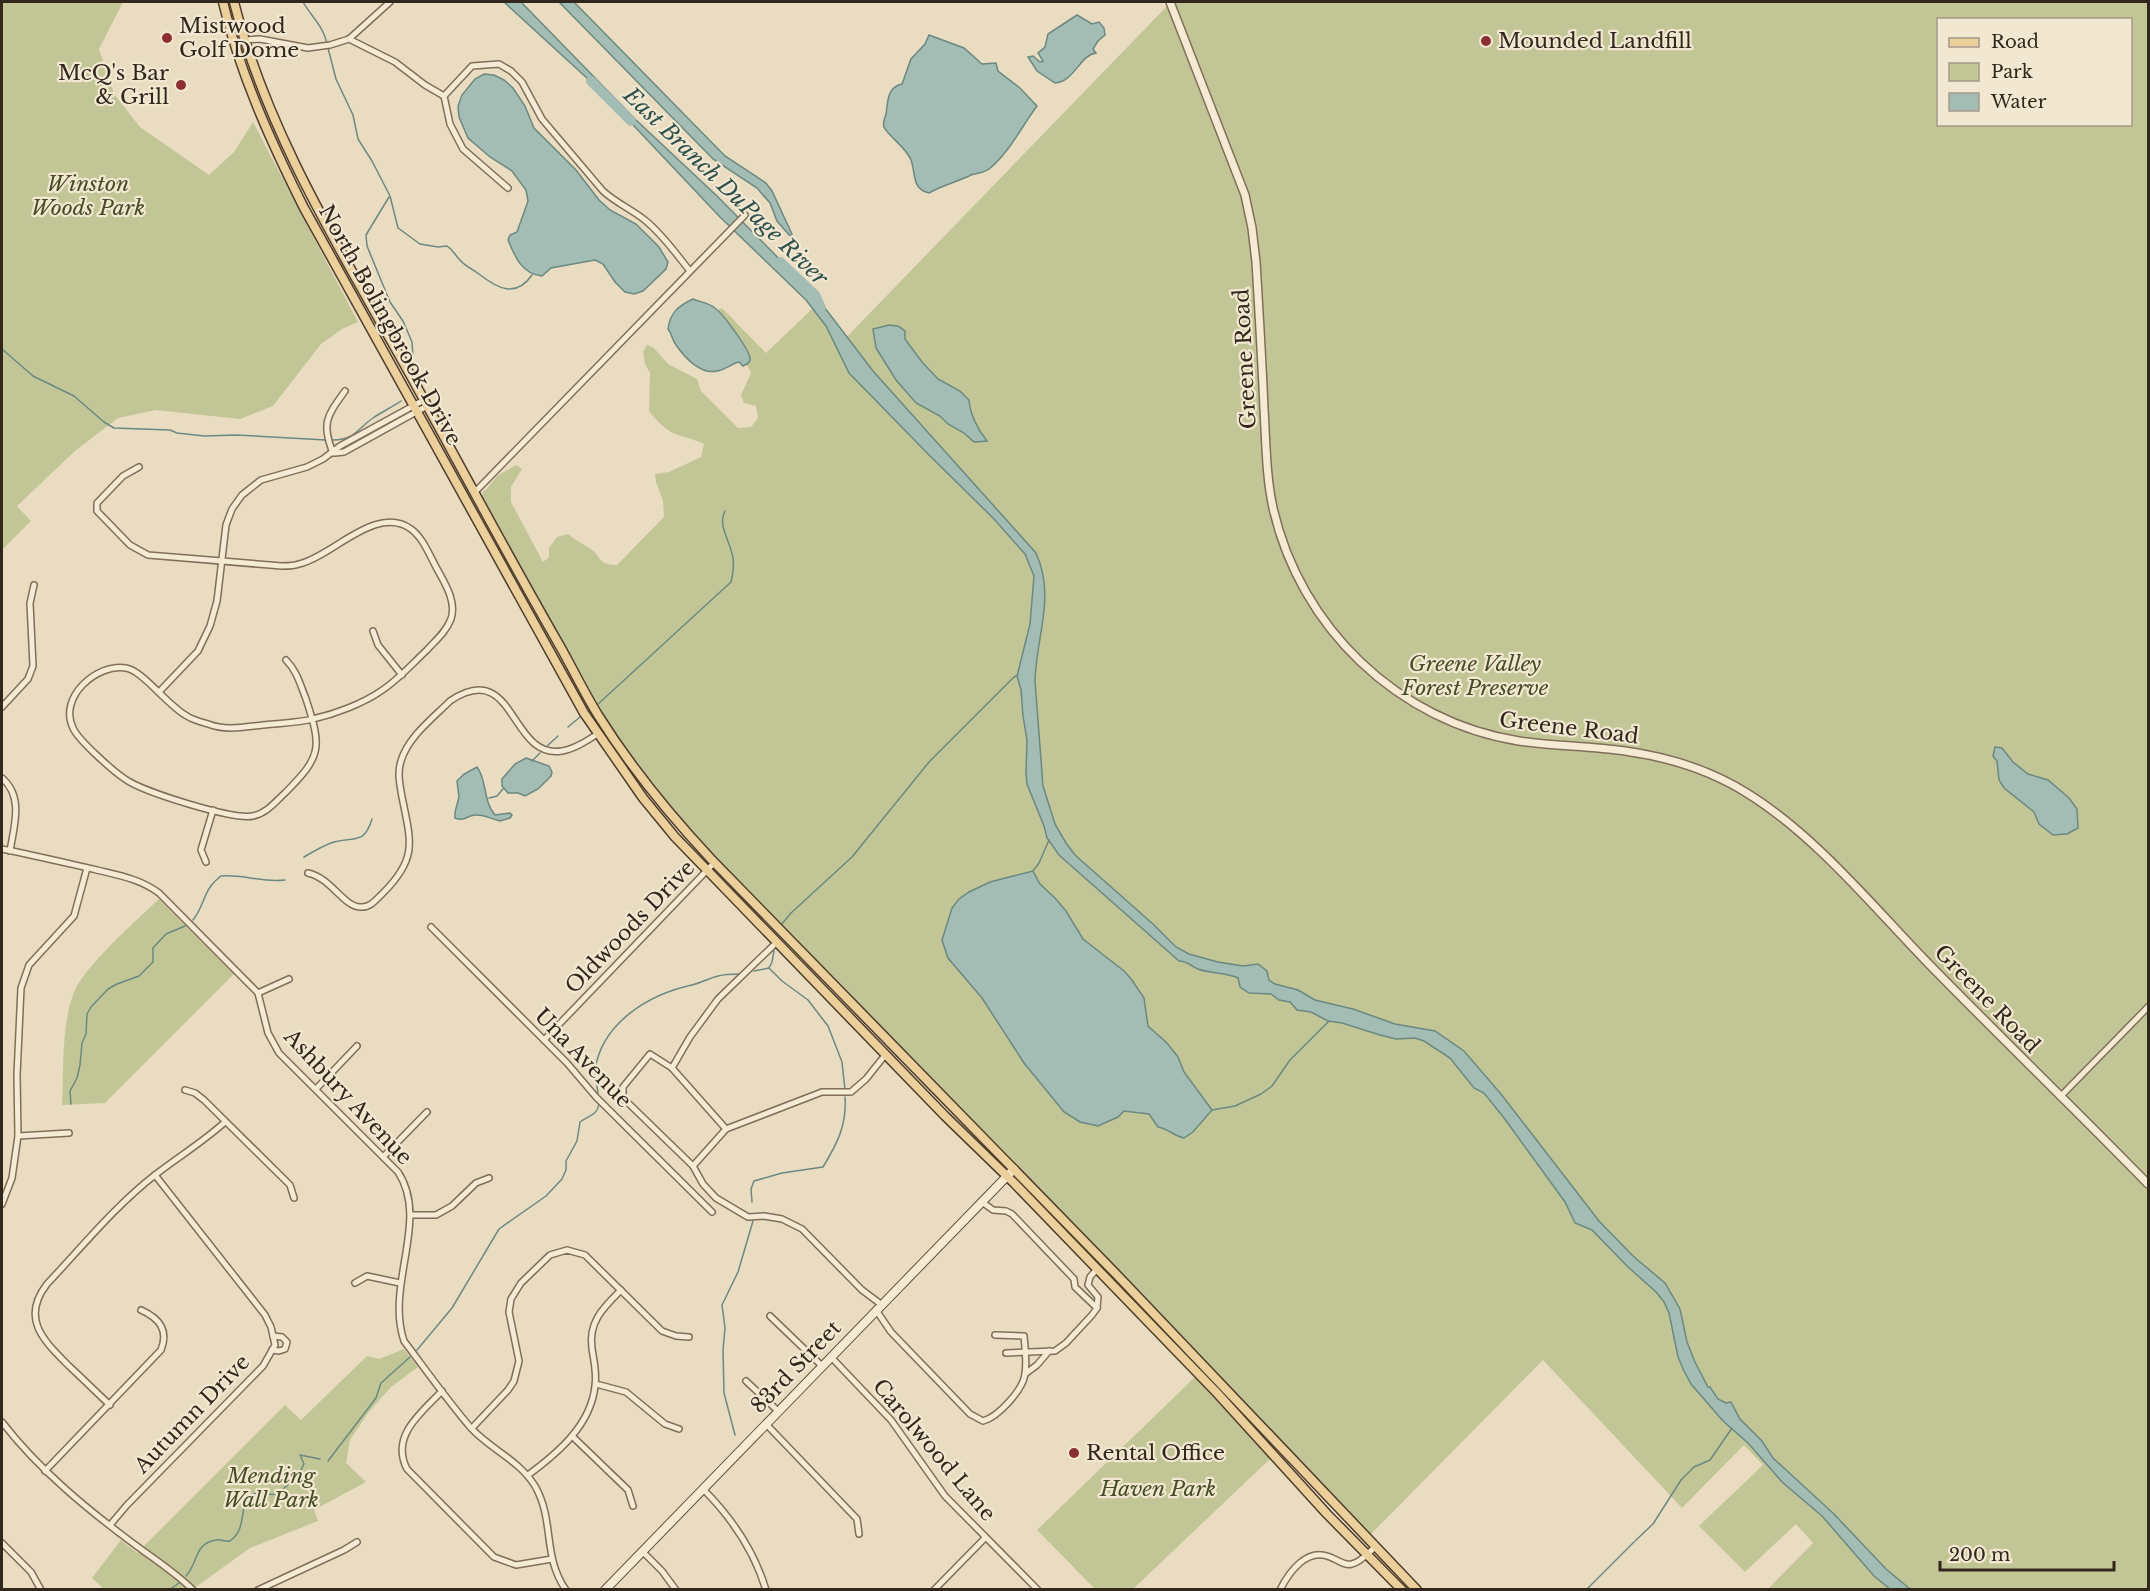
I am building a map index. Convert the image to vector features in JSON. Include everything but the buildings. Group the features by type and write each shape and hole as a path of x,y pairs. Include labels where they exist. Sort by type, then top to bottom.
{"main road":[{"name":"North Bolingbrook Drive","path":"223,2 234,43 280,160 304,208 584,713 643,798 675,837 1217,1393 1327,1514 1402,1590"},
{"name":"North Bolingbrook Drive","path":"234,2 244,40 305,183 473,493 556,640 607,728 663,805 714,863 1014,1169 1418,1590"},
{"name":"83rd Street","path":"605,1590 1014,1169"}],"street":[{"path":"244,40 260,39 302,47 330,45 349,39 390,2"},
{"name":"Greene Road","path":"1170,2 1245,195 1252,228 1268,468 1277,521 1300,583 1334,634 1359,661 1389,686 1424,708 1457,724 1519,741 1622,750 1651,755 1709,774 1752,796 1803,835 2060,1098 2148,1184"},
{"path":"349,39 395,62 444,96 450,124 463,148 508,188"},
{"path":"444,96 472,66 499,64 511,71 522,82 542,119 603,191 649,223 672,246 690,272"},
{"path":"473,493 745,215"},
{"path":"333,453 326,432 327,420 345,391"},
{"path":"159,692 198,651 210,626 218,601 226,525 232,509 242,495 261,480 307,467 333,453 340,446 426,403"},
{"path":"139,467 123,476 97,504 97,511 130,545 148,555 282,566 301,564 375,524 392,521 410,529 421,540 446,585 452,602 452,617 444,631 402,675 380,692 312,719 228,729 211,726 186,716 130,668 113,667 93,675 73,697 70,715 73,729 101,759 126,780 150,791 213,810 238,816 254,816 268,809 307,771 315,756 317,738 312,719 295,669 286,660"},
{"path":"2,707 28,679 33,666 30,603 34,585"},
{"path":"373,631 378,645 402,675"},
{"path":"308,873 322,877 350,903 363,908 371,905 399,876 407,861 410,844 399,777 401,759 417,735 450,701 458,696 471,691 482,691 500,698 528,738 536,746 548,751 558,752 571,749 607,728"},
{"path":"2,778 8,784 16,802 10,851"},
{"path":"207,862 201,850 213,810"},
{"path":"2,849 33,854 129,878 154,889 258,993 289,979"},
{"name":"Oldwoods Drive","path":"544,1040 714,863"},
{"path":"2,1204 12,1178 18,1136 17,1075 21,988 29,965 74,916 87,868"},
{"name":"Una Avenue","path":"431,927 567,1063 596,1097 712,1212"},
{"path":"672,1068 690,1037 718,999 777,942"},
{"name":"Ashbury Avenue","path":"258,993 264,1024 271,1041 286,1061 383,1156 405,1184 411,1215 400,1283 399,1324 404,1341 472,1428 528,1475 544,1508 555,1571 566,1590"},
{"path":"2060,1098 2148,1007"},
{"path":"316,1089 357,1046"},
{"path":"726,1129 672,1068 650,1054 623,1087 623,1098 693,1166 703,1184 716,1198 748,1217 764,1216 782,1219 802,1229 879,1308 895,1336 977,1419 983,1421 1006,1405 1021,1386 1025,1374 1024,1336 995,1335"},
{"path":"693,1166 726,1129 822,1092 851,1092 866,1079 886,1054"},
{"path":"185,1090 200,1096 290,1185 294,1198"},
{"path":"383,1156 427,1112"},
{"path":"110,1405 44,1340 38,1329 35,1315 38,1297 47,1284 125,1202 154,1175 199,1145 225,1122"},
{"path":"18,1136 69,1133"},
{"name":"Autumn Drive","path":"110,1525 127,1504 263,1366 275,1345 265,1315 154,1175"},
{"path":"411,1215 436,1215 452,1206 476,1182 489,1178"},
{"path":"982,1202 993,1210 1012,1214 1074,1280 1075,1287 1097,1308"},
{"path":"472,1428 514,1381 519,1361 509,1312 511,1299 521,1283 546,1257 553,1253 567,1250 580,1253 588,1258 662,1331 676,1336 689,1336"},
{"path":"1006,1353 1055,1351 1066,1343 1097,1308 1098,1297 1088,1285 1090,1277 1096,1270"},
{"path":"355,1283 367,1276 400,1283"},
{"path":"528,1475 572,1436 587,1413 596,1384 591,1337 593,1326 603,1309 621,1290"},
{"path":"45,1471 156,1357 163,1346 164,1332 160,1323 141,1310"},
{"path":"770,1316 822,1366"},
{"path":"272,1350 285,1349 287,1342 282,1337 273,1336"},
{"path":"1025,1374 1038,1365 1049,1351"},
{"name":"Carolwood Lane","path":"831,1357 891,1420 945,1496 1038,1590"},
{"path":"746,1381 778,1411"},
{"path":"596,1384 626,1392 665,1424 679,1429"},
{"path":"442,1391 413,1421 405,1435 402,1456 407,1469 494,1557 516,1564 552,1559"},
{"path":"2,1422 45,1471 194,1590"},
{"path":"766,1424 857,1519 859,1534"},
{"path":"572,1436 628,1490 633,1506"},
{"path":"703,1489 740,1532 755,1558 766,1590"},
{"path":"934,1590 986,1538"},
{"path":"258,1590 357,1542"},
{"path":"2,1543 31,1572 41,1590"},
{"path":"1280,1590 1292,1570 1307,1558 1322,1554 1342,1563 1351,1564 1375,1547"},
{"path":"642,1551 662,1571 676,1590"}],"green space":[{"name":"Winston Woods Park","path":"2,2 123,2 99,49 114,94 140,127 209,175 234,152 253,122 358,322 342,329 321,344 273,406 240,419 156,410 118,418 75,451 17,506 31,521 2,550"},
{"name":"Greene Valley Forest Preserve","path":"1171,2 2148,2 2148,1589 1768,1589 1813,1543 1796,1524 1745,1572 1699,1526 1763,1465 1744,1445 1682,1508 1543,1360 1370,1535 703,844 643,774 600,711 482,497 483,491 497,476 516,465 522,469 511,487 511,502 543,562 549,557 549,548 557,537 568,534 593,551 602,561 610,565 617,565 664,517 663,501 655,474 669,472 701,457 704,444 671,432 649,411 650,373 645,364 643,352 647,345 654,348 668,364 697,379 701,391 738,428 751,427 758,418 756,406 744,403 741,395 751,373 747,365 750,356 718,310 722,308 766,353 813,308 837,347"},
{"path":"159,899 234,974 105,1103 62,1105 66,1022 78,984 98,958"},
{"name":"Mending Wall Park","path":"404,1349 418,1367 391,1387 368,1413 350,1440 346,1463 366,1482 314,1510 318,1521 250,1548 193,1589 104,1589 92,1578 121,1540 137,1553 285,1405 301,1420 367,1356 379,1359"},
{"name":"Haven Park","path":"1195,1377 1270,1459 1133,1589 1095,1589 1037,1530"}],"water":[{"path":"504,2 521,2 635,119 717,196 815,295 873,371 1036,553 1042,569 1045,601 1035,681 1043,786 1055,824 1075,855 1176,947 1189,954 1243,966 1258,964 1267,971 1269,980 1275,984 1298,990 1315,1000 1353,1009 1395,1024 1435,1031 1464,1051 1501,1094 1599,1221 1633,1256 1665,1283 1680,1309 1687,1342 1708,1387 1718,1399 1726,1403 1731,1402 1740,1419 1762,1441 1773,1458 1834,1514 1886,1569 1910,1589 1890,1589 1874,1576 1822,1516 1782,1482 1748,1443 1723,1421 1691,1384 1684,1371 1678,1357 1669,1313 1664,1302 1592,1230 1575,1223 1565,1202 1504,1118 1484,1093 1474,1088 1450,1058 1424,1041 1415,1038 1396,1039 1328,1021 1311,1012 1297,1010 1290,1002 1279,1000 1271,994 1249,993 1240,987 1238,978 1203,971 1179,961 1059,855 1047,838 1027,784 1027,740 1017,676 1030,624 1034,576 1025,554 994,519 849,373 826,326 806,300 720,217 601,91"},
{"path":"559,2 574,2 725,156 766,183 792,234 790,236 777,221 770,203 757,188 713,159"},
{"path":"1077,15 1092,24 1099,22 1104,28 1105,35 1093,49 1096,53 1086,58 1062,82 1055,83 1037,71 1028,57 1033,56 1040,62 1043,61 1038,53 1045,47 1048,34"},
{"path":"929,35 964,48 982,64 996,63 998,71 1020,88 1037,106 1009,147 989,169 929,193 919,188 909,155 883,124 891,91 902,84 911,59 925,44"},
{"path":"484,74 494,75 513,88 525,106 534,128 576,170 599,200 610,210 636,224 659,247 668,262 666,269 643,291 634,294 625,292 603,264 595,260 551,268 542,276 529,272 520,264 508,240 510,235 517,232 528,201 526,190 512,171 490,157 468,138 459,117 458,106 462,95 475,79"},
{"path":"693,299 713,306 719,311 746,349 750,360 748,363 743,366 739,362 711,372 699,368 684,355 668,329 676,311"},
{"path":"889,325 898,326 905,331 905,339 922,362 938,379 960,391 969,400 975,422 987,441 974,442 940,416 916,403 896,380 876,348 873,329"},
{"path":"1995,747 2002,748 2013,762 2028,774 2048,780 2069,798 2077,809 2078,828 2067,834 2053,835 2039,824 2034,812 2004,788 1999,780 1997,761 1993,756"},
{"path":"526,758 549,766 551,776 538,789 525,796 508,793 502,786 502,779 515,764"},
{"path":"477,767 491,810 495,815 510,813 512,815 510,818 500,821 478,815 463,819 455,818 459,797 457,781"},
{"path":"1033,871 1040,884 1066,911 1083,939 1132,980 1144,998 1148,1026 1167,1043 1178,1057 1184,1072 1212,1110 1193,1132 1184,1138 1158,1127 1149,1114 1124,1111 1118,1117 1098,1126 1080,1122 1064,1112 1024,1063 982,998 948,958 942,940 952,908 959,899 990,882"}],"waterway":[{"path":"303,2 320,26 327,43"},
{"path":"328,48 336,79 353,115 358,139 390,196 398,228 420,244 447,246 464,264 500,287 507,289 520,287 532,275"},
{"name":"East Branch DuPage River","path":"591,81 631,121"},
{"path":"389,197 366,235 367,246 390,302 403,321 412,342 413,357"},
{"name":"East Branch DuPage River","path":"780,262 815,295 821,308"},
{"path":"2,349 33,376 74,396 114,428 170,430 204,436 236,435 326,440"},
{"path":"333,440 351,436 373,418 401,401"},
{"path":"597,705 731,582 733,561 723,528 725,511"},
{"path":"781,925 852,857 929,762 1018,675"},
{"path":"568,727 580,717"},
{"path":"546,747 558,736"},
{"path":"532,761 540,753"},
{"path":"489,798 497,796 503,789"},
{"path":"304,857 330,843 362,836 366,833 372,819"},
{"path":"1033,871 1049,840"},
{"path":"193,920 210,887 221,876 285,880"},
{"path":"71,1104 70,1091 77,1078 82,1043 86,1034 87,1014 91,1007 108,989 139,976 153,962 153,948 166,934 185,926"},
{"path":"754,971 769,968 774,951"},
{"path":"769,968 782,981 808,1000 828,1026 842,1062 845,1090"},
{"path":"598,1093 595,1070 599,1053 607,1038 630,1013 660,995 676,989 721,975 741,974"},
{"path":"1212,1110 1235,1106 1261,1094 1272,1086 1290,1060 1329,1021"},
{"path":"752,1202 751,1189 754,1181 782,1173 823,1167 843,1125 845,1097"},
{"path":"417,1350 452,1308 499,1229 546,1196 562,1179 566,1170 566,1161 577,1141 580,1122 594,1113 599,1104"},
{"path":"735,1435 724,1393 725,1328 722,1305 738,1272 753,1221"},
{"path":"328,1461 376,1398 381,1383 410,1357"},
{"path":"1635,1541 1653,1524 1681,1480 1694,1467 1710,1460 1732,1428"},
{"path":"186,1576 204,1545 216,1540 230,1541 236,1536 248,1498 256,1493 277,1494 281,1491 302,1469 304,1464 300,1455 320,1459"},
{"path":"1586,1590 1634,1542"},
{"path":"169,1590 179,1583"}],"place":[{"name":"Mistwood Golf Dome","path":"167,38"},
{"name":"Mounded Landfill","path":"1486,41"},
{"name":"McQ's Bar & Grill","path":"181,85"},
{"name":"Rental Office","path":"1074,1453"}]}
